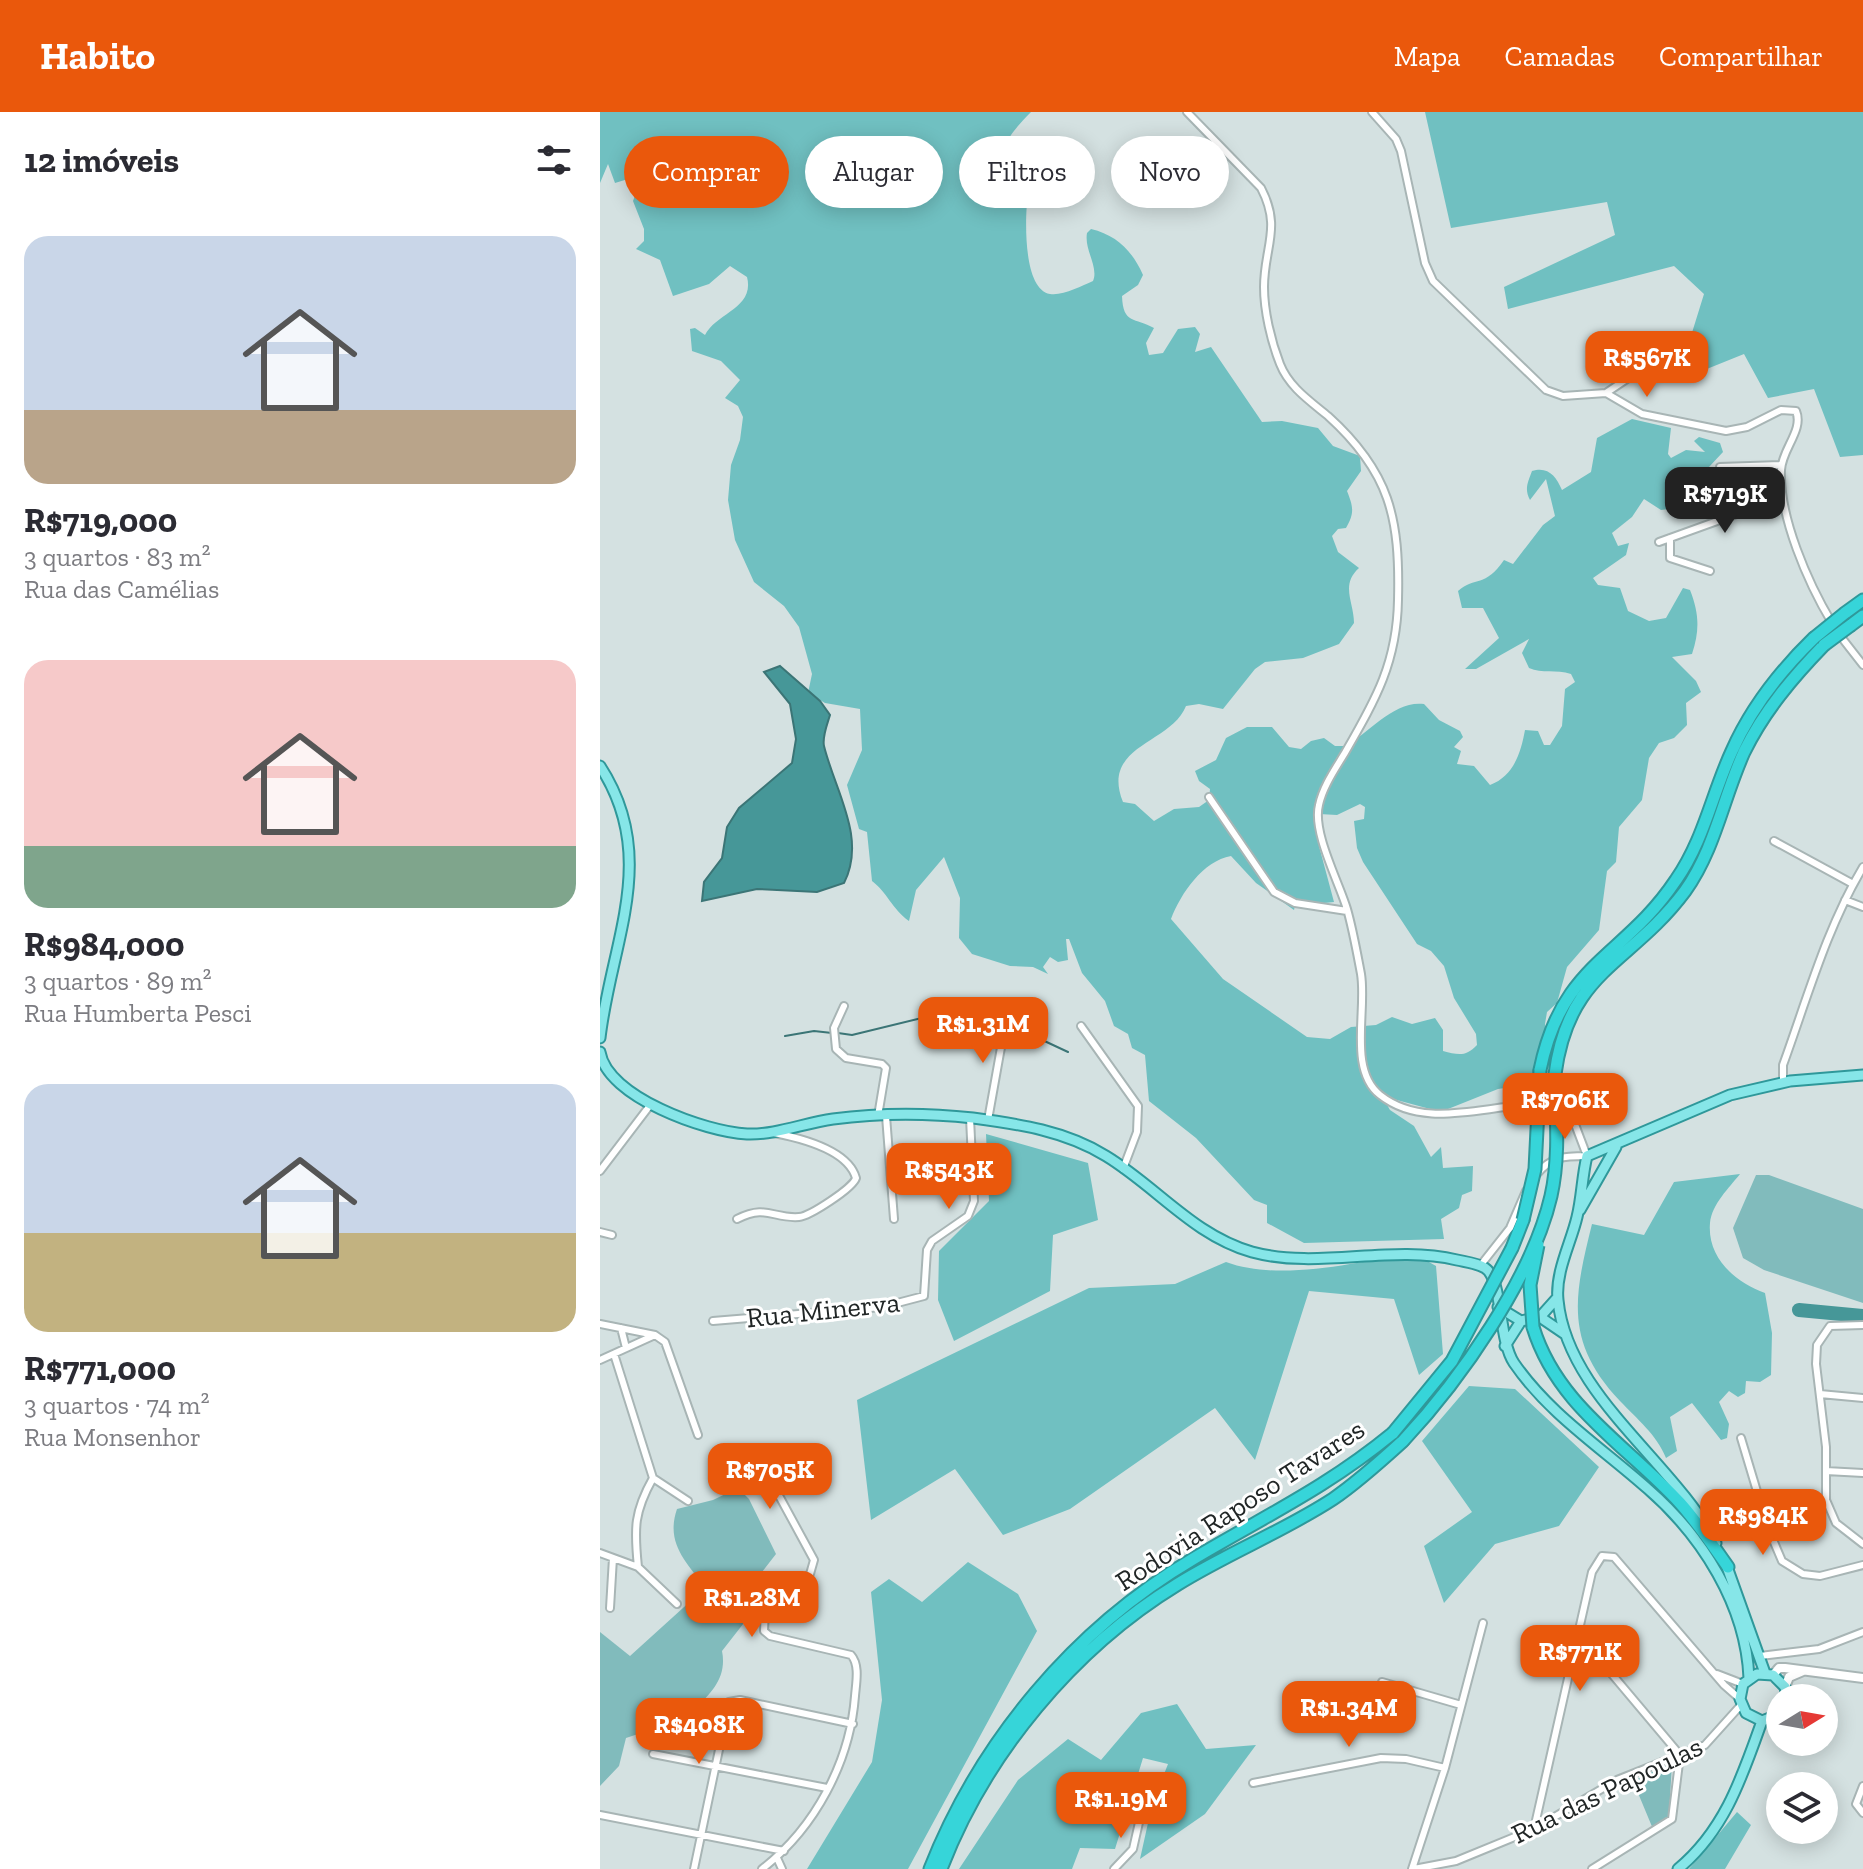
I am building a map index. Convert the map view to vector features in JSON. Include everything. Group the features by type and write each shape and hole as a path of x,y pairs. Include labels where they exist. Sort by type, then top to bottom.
{"highway":[{"name":"Rodovia Raposo Tavares","path":"941,1869 968,1808 999,1760 1027,1720 1078,1662 1174,1586 1334,1499 1403,1441 1472,1358 1544,1220 1556,1166 1555,1074 1565,1024 1596,978 1649,931 1685,890 1714,837 1744,752 1762,719 1819,642 1845,613 1863,600"},
{"name":"Rodovia Raposo Tavares","path":"930,1869 944,1835 994,1747 1043,1685 1082,1644 1162,1580 1312,1493 1393,1433 1452,1361 1512,1248 1535,1169 1540,1070 1551,1026 1563,1002 1593,964 1642,920 1676,880 1703,831 1732,751 1750,716 1792,659 1863,616"},
{"path":"1544,1220 1530,1285 1549,1367 1565,1390 1602,1430 1680,1503 1728,1567"}],"main road":[{"path":"600,766 623,816 630,840 632,871 600,1038"},
{"path":"600,1052 608,1073 651,1104 726,1132 771,1133 831,1119 882,1116 970,1118 1033,1126 1075,1139 1123,1169 1194,1226 1252,1251 1277,1257 1413,1253 1480,1266 1496,1280 1497,1306 1505,1346 1533,1390 1673,1513 1713,1565 1740,1626 1746,1681 1740,1702 1746,1713 1762,1721 1766,1719"},
{"path":"1578,1215 1587,1156 1616,1147 1730,1095 1783,1083 1863,1075"},
{"path":"1616,1147 1578,1215 1564,1258 1557,1298 1565,1334 1581,1370 1604,1402 1659,1461 1694,1506 1728,1567 1760,1656 1769,1674 1781,1684"},
{"path":"1537,1322 1557,1298"},
{"path":"1497,1306 1521,1321 1537,1322 1565,1334"},
{"path":"1505,1346 1521,1321"},
{"path":"1746,1681 1769,1674"},
{"path":"1678,1869 1694,1856 1724,1817 1737,1791 1762,1721"}],"street":[{"path":"1187,112 1261,188 1268,201 1273,231 1266,262 1266,309 1280,363 1289,383 1365,453 1384,486 1390,506 1398,599 1388,673 1325,788 1317,815 1347,911 1362,978 1362,1064 1377,1094 1410,1112 1428,1114 1533,1104 1562,1107 1573,1119 1587,1156 1561,1156 1548,1160 1521,1200 1510,1228 1480,1266"},
{"path":"1372,112 1396,139 1401,151 1425,263 1433,281 1546,390 1563,396 1606,393 1652,362 1666,345"},
{"path":"1606,393 1642,414 1726,431 1747,427 1791,408 1796,411 1799,423 1781,465 1781,498 1820,604 1863,665"},
{"path":"1720,467 1781,465"},
{"path":"1659,542 1781,498"},
{"path":"1670,538 1670,558 1710,571"},
{"path":"1209,797 1274,892 1295,903 1347,911"},
{"path":"1774,841 1853,884"},
{"path":"1783,1083 1783,1065 1845,900 1863,867"},
{"path":"1845,900 1863,907"},
{"path":"844,1006 834,1028 833,1043 846,1058 885,1066 882,1116 894,1219"},
{"path":"988,1120 1007,1014"},
{"path":"1081,1026 1138,1106 1137,1132 1123,1169"},
{"path":"600,1171 651,1104"},
{"name":"Rua Minerva","path":"713,1321 882,1307 924,1296 927,1250 932,1241 968,1216 974,1201 970,1118"},
{"path":"737,1219 762,1210 804,1216 854,1184 855,1173 851,1168 822,1147 808,1139 771,1133"},
{"path":"600,1232 612,1235"},
{"path":"600,1324 655,1335 670,1349 698,1435"},
{"path":"1863,1325 1830,1326 1822,1333 1817,1345 1827,1507 1836,1523 1863,1544"},
{"path":"621,1328 626,1348"},
{"path":"600,1360 655,1335"},
{"path":"614,1354 653,1478 688,1501"},
{"path":"1820,1394 1863,1398"},
{"path":"1741,1438 1768,1528 1782,1561 1803,1574 1820,1576 1863,1565"},
{"path":"738,1450 767,1478 801,1531 814,1567 765,1609 764,1631 770,1636 845,1653 855,1659 856,1668 853,1724 843,1761 784,1851 762,1869"},
{"path":"1826,1471 1863,1473"},
{"path":"638,1567 637,1505 653,1478"},
{"path":"600,1553 638,1567 677,1604"},
{"path":"1534,1829 1597,1561 1602,1556 1614,1557 1740,1702"},
{"path":"610,1608 613,1558"},
{"path":"1413,1869 1445,1768 1483,1623"},
{"path":"1760,1656 1819,1649 1863,1632"},
{"path":"1579,1635 1680,1755 1672,1819 1592,1869"},
{"path":"1769,1674 1779,1668 1863,1678"},
{"path":"1786,1684 1789,1677 1804,1671"},
{"path":"1716,1673 1746,1681"},
{"path":"1382,1682 1461,1705"},
{"path":"694,1869 727,1704 740,1700 853,1724"},
{"name":"Rua das Papoulas","path":"1413,1869 1456,1861 1534,1829 1617,1780 1705,1745 1740,1702"},
{"path":"653,1754 827,1788"},
{"path":"1253,1783 1381,1758 1406,1759 1445,1768"},
{"path":"1863,1786 1856,1804 1863,1813"},
{"path":"600,1815 784,1851"},
{"path":"1114,1869 1133,1849 1140,1818"},
{"path":"777,1858 782,1869"}],"shaded area":[{"path":"600,112 1031,112 1010,136 959,136 959,208 1027,208 1030,266 1041,289 1050,294 1061,294 1093,281 1087,233 1091,229 1109,235 1129,252 1143,275 1138,285 1122,296 1125,312 1131,319 1154,328 1146,343 1149,355 1163,353 1178,329 1195,327 1200,334 1195,352 1211,347 1262,422 1282,421 1318,428 1333,446 1360,456 1361,471 1347,491 1352,505 1351,518 1346,528 1338,529 1332,536 1338,552 1359,568 1353,574 1349,587 1354,623 1339,644 1303,658 1265,662 1255,669 1223,709 1199,704 1186,706 1167,729 1129,757 1121,768 1118,783 1123,802 1135,804 1154,821 1174,809 1199,807 1209,800 1210,789 1199,781 1195,771 1216,760 1226,738 1247,727 1272,727 1289,747 1301,749 1311,741 1324,738 1335,746 1346,746 1383,718 1413,704 1424,704 1439,720 1460,731 1463,737 1454,747 1461,751 1457,764 1474,766 1490,785 1498,781 1515,762 1525,730 1538,731 1544,745 1550,745 1562,726 1565,689 1575,682 1571,674 1529,668 1522,653 1529,639 1476,669 1465,669 1499,638 1483,608 1462,608 1458,591 1491,575 1504,560 1513,564 1543,525 1555,516 1546,479 1530,500 1527,489 1532,471 1551,473 1562,490 1591,472 1597,438 1632,419 1671,428 1668,454 1671,458 1686,450 1705,452 1694,441 1699,437 1720,443 1723,452 1709,467 1719,490 1717,503 1661,510 1644,499 1632,517 1612,533 1618,546 1629,543 1626,555 1593,578 1598,585 1620,588 1628,611 1649,621 1666,618 1683,588 1690,590 1697,622 1695,645 1692,654 1672,657 1696,681 1701,692 1686,703 1687,725 1674,738 1659,743 1649,758 1642,800 1619,827 1616,862 1607,871 1599,930 1567,967 1557,1003 1547,1012 1545,1024 1549,1051 1530,1084 1498,1089 1448,1109 1430,1109 1382,1096 1390,1110 1414,1126 1431,1157 1441,1147 1443,1168 1473,1166 1472,1191 1462,1195 1459,1208 1441,1219 1444,1239 1304,1243 1267,1223 1267,1205 1254,1200 1196,1138 1149,1101 1145,1055 1132,1048 1128,1034 1114,1026 1105,1001 1082,973 1069,939 1066,939 1068,960 1058,962 1050,957 1043,967 1048,974 1033,967 1010,966 972,954 959,938 960,898 944,857 916,890 909,921 872,881 867,832 859,829 847,785 862,750 860,709 825,703 808,693 812,674 799,627 784,606 754,582 735,540 728,500 731,465 740,440 743,417 738,406 725,398 740,380 721,361 692,351 690,329 695,328 705,335 710,327 740,303 748,287 747,277 730,266 709,284 673,296 660,260 636,249 644,241 644,229 636,208 789,208 789,136 624,136 624,180 615,183 608,164 600,183","holes":["1360,804 1365,807 1364,819 1354,821 1357,848 1363,862 1417,944 1431,951 1444,966 1454,998 1476,1034 1477,1045 1465,1053 1443,1051 1443,1030 1435,1018 1412,1024 1392,1017 1376,1025 1351,1027 1330,1039 1307,1037 1223,979 1171,919 1181,899 1202,871 1231,856 1256,883 1294,910 1295,906 1334,902 1319,846 1319,814 1337,815"]},
{"path":"1425,112 1863,112 1863,455 1840,457 1814,389 1768,398 1744,354 1677,381 1704,294 1674,266 1508,309 1504,287 1615,235 1607,202 1451,228"},
{"path":"1760,468 1769,471 1773,479 1767,497 1733,514 1729,497 1738,495 1731,473"},
{"path":"780,666 820,701 830,715 824,746 851,832 850,866 844,883 817,892 757,889 702,901 704,882 722,858 727,827 739,808 792,763 796,739 790,704 764,672"},
{"path":"986,1134 1088,1163 1098,1220 1053,1235 1050,1291 954,1341 938,1300 939,1251 989,1201"},
{"path":"1740,1174 1714,1209 1710,1236 1725,1267 1743,1282 1765,1293 1772,1333 1771,1375 1760,1382 1746,1381 1745,1393 1738,1397 1729,1391 1719,1402 1729,1424 1727,1438 1721,1440 1692,1403 1670,1417 1677,1451 1666,1458 1652,1435 1602,1379 1589,1359 1582,1338 1578,1296 1592,1224 1644,1235 1674,1182"},
{"path":"1756,1175 1769,1175 1863,1209 1863,1303 1764,1270 1743,1258 1733,1228"},
{"path":"1413,1253 1436,1266 1443,1354 1419,1375 1394,1299 1309,1291 1255,1460 1215,1408 1070,1509 1003,1535 955,1469 871,1520 857,1400 1089,1288 1175,1284 1226,1262 1247,1268 1294,1270"},
{"path":"1469,1386 1515,1389 1599,1467 1559,1526 1495,1544 1444,1603 1424,1546 1472,1512 1422,1441"},
{"path":"738,1488 749,1499 776,1554 752,1585 761,1601 722,1651 720,1676 708,1696 695,1708 690,1699 684,1703 685,1713 677,1721 626,1738 619,1766 600,1786 600,1632 630,1656 705,1588 676,1543 674,1521 677,1509 713,1500"},
{"path":"968,1562 1018,1594 1037,1631 908,1869 807,1869 872,1762 882,1700 871,1592 889,1579 922,1602"},
{"path":"1177,1704 1206,1749 1256,1745 1205,1814 1140,1859 1152,1805 1168,1764 1143,1758 1115,1849 1080,1848 1072,1869 959,1869 1018,1780 1068,1739 1101,1760 1141,1713"},
{"path":"1672,1763 1669,1816 1653,1829 1633,1781"},
{"path":"1737,1812 1751,1825 1725,1869 1689,1869"}],"waterway":[{"path":"838,1033 852,1035 975,1005 1028,1018 1038,1038 1068,1052"},
{"path":"785,1036 814,1031 832,1033"},
{"path":"1799,1310 1863,1316"}]}
